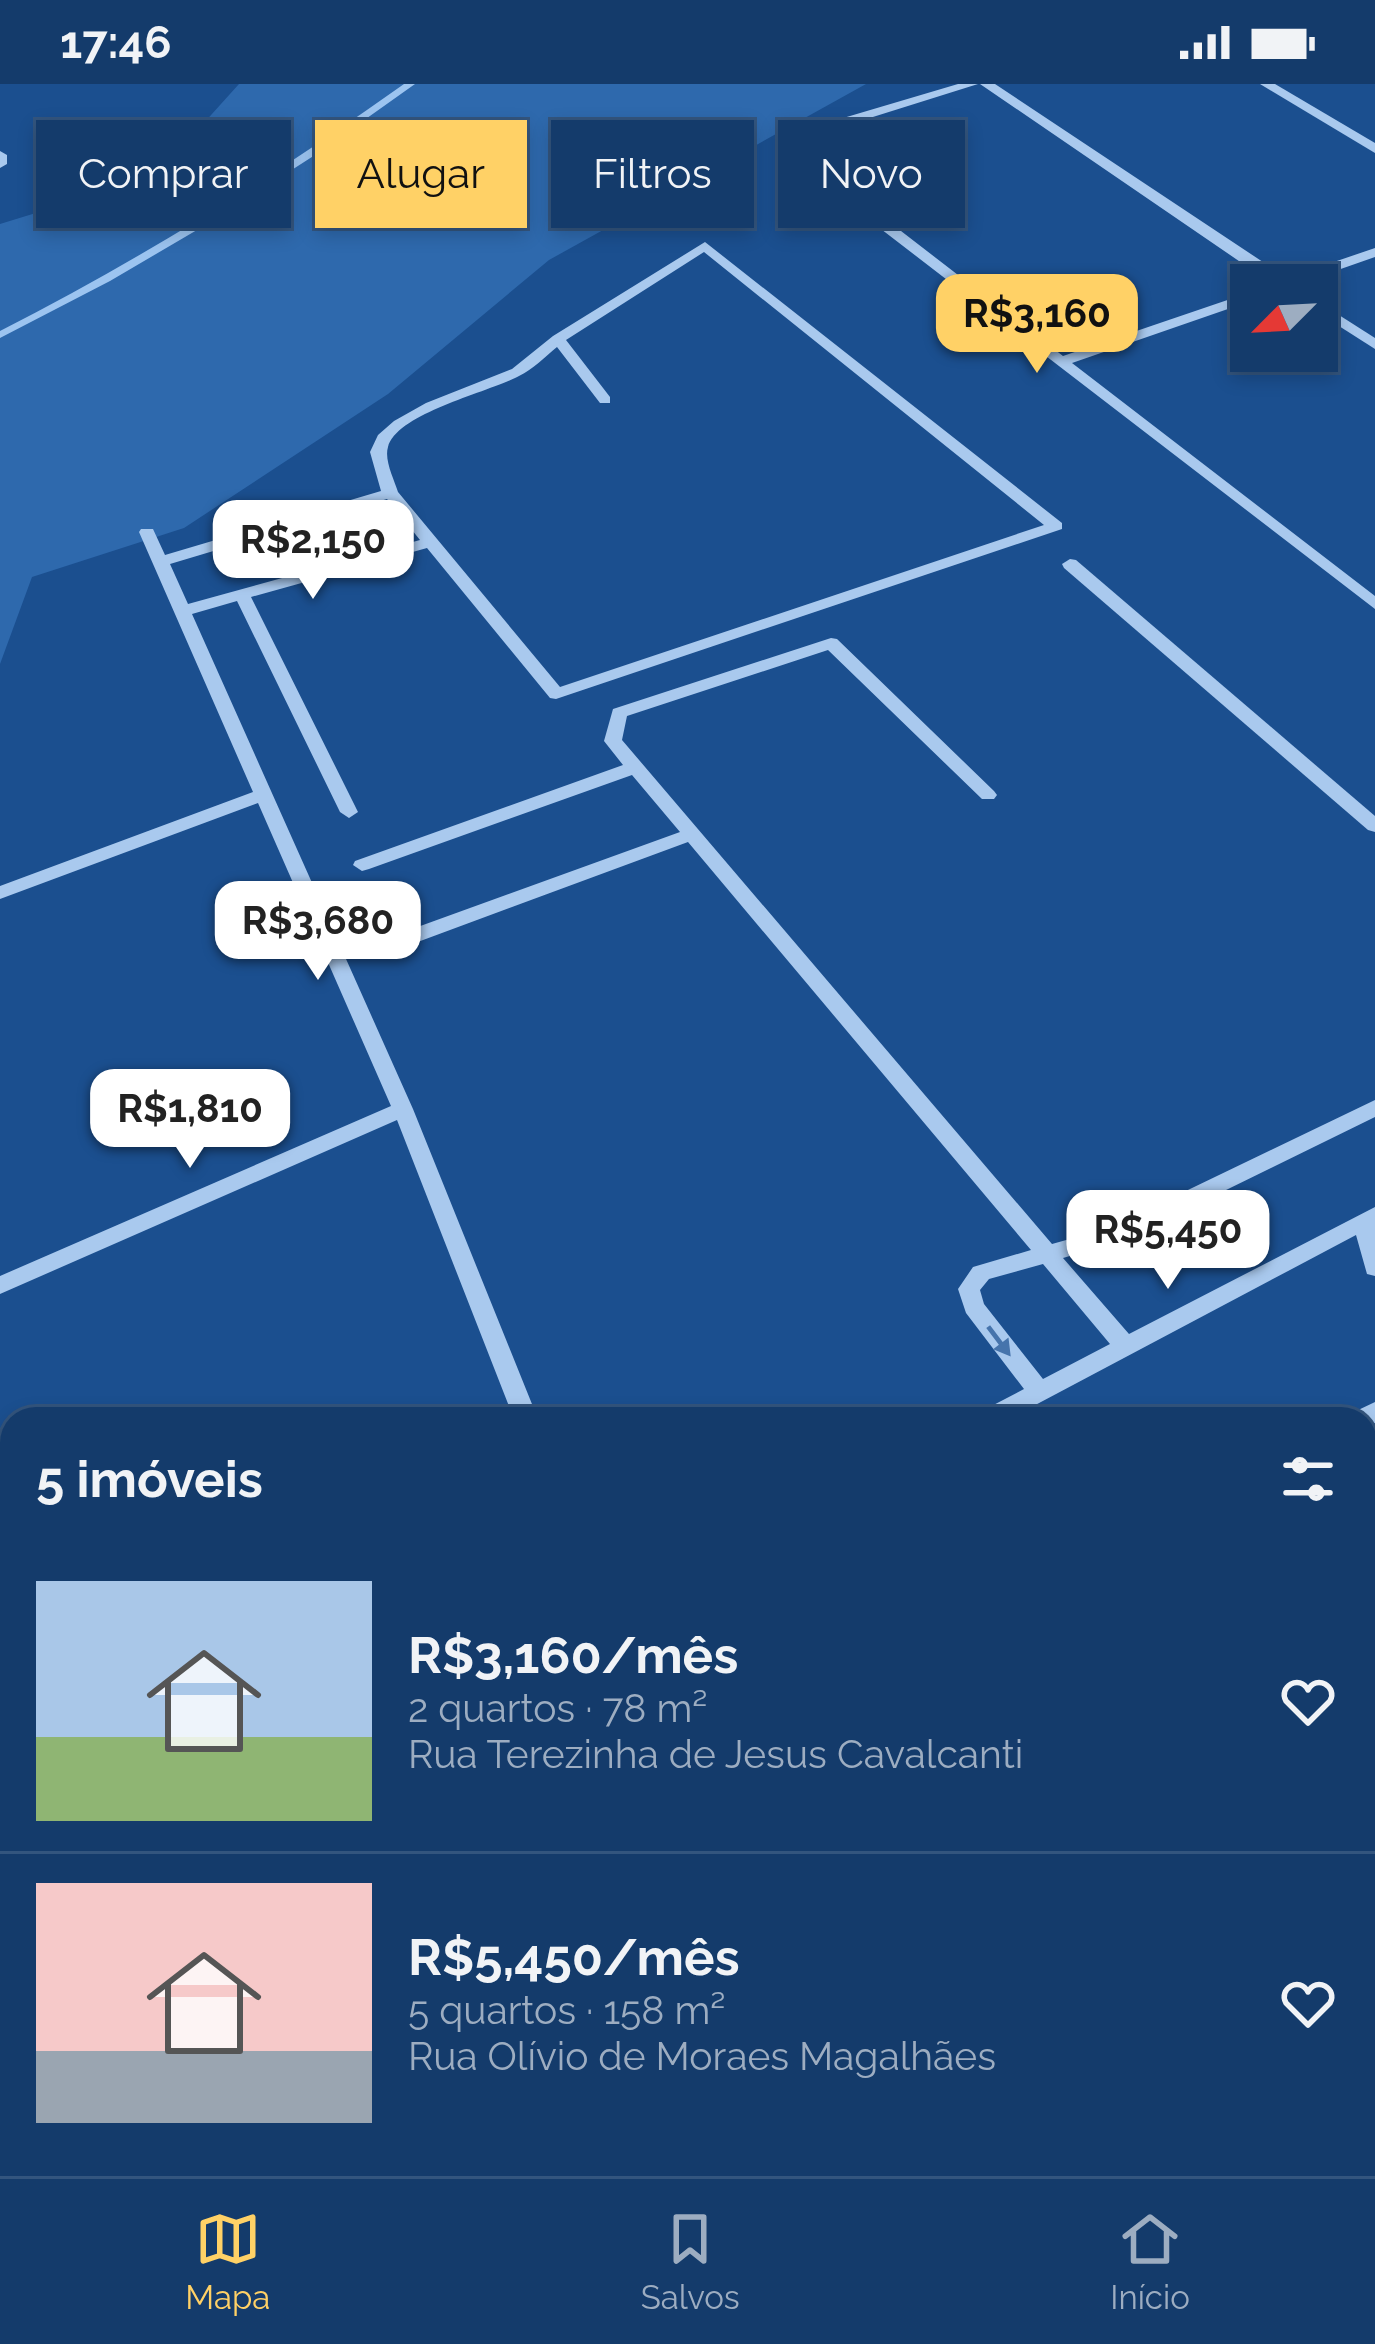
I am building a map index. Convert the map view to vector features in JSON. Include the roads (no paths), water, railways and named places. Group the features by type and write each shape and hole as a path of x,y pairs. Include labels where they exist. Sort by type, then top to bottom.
{"street":[{"path":"972,84 801,135 789,146 804,164 1375,604"},
{"path":"986,84 1255,264"},
{"path":"1266,84 1375,149"},
{"path":"705,246 1056,526 556,694 390,493 377,452 383,438 431,406 517,372 558,340 705,246"},
{"path":"1338,265 1375,252"},
{"path":"1060,362 1230,303"},
{"path":"1338,319 1375,345"},
{"path":"558,340 605,400"},
{"path":"159,562 390,493"},
{"path":"146,532 403,1108 521,1407"},
{"path":"182,611 430,542"},
{"path":"1070,565 1375,826"},
{"path":"242,595 349,812"},
{"path":"988,795 831,643 619,713 613,741 1126,1347"},
{"path":"362,865 635,767"},
{"path":"0,893 266,794"},
{"path":"408,938 692,834"},
{"path":"0,1285 403,1108"},
{"path":"1039,1392 974,1307 970,1289 981,1273 1116,1234 1375,1108"},
{"path":"1011,1407 1369,1218 1375,1268"}],"waterway":[{"path":"0,335 210,218 410,84"}]}
